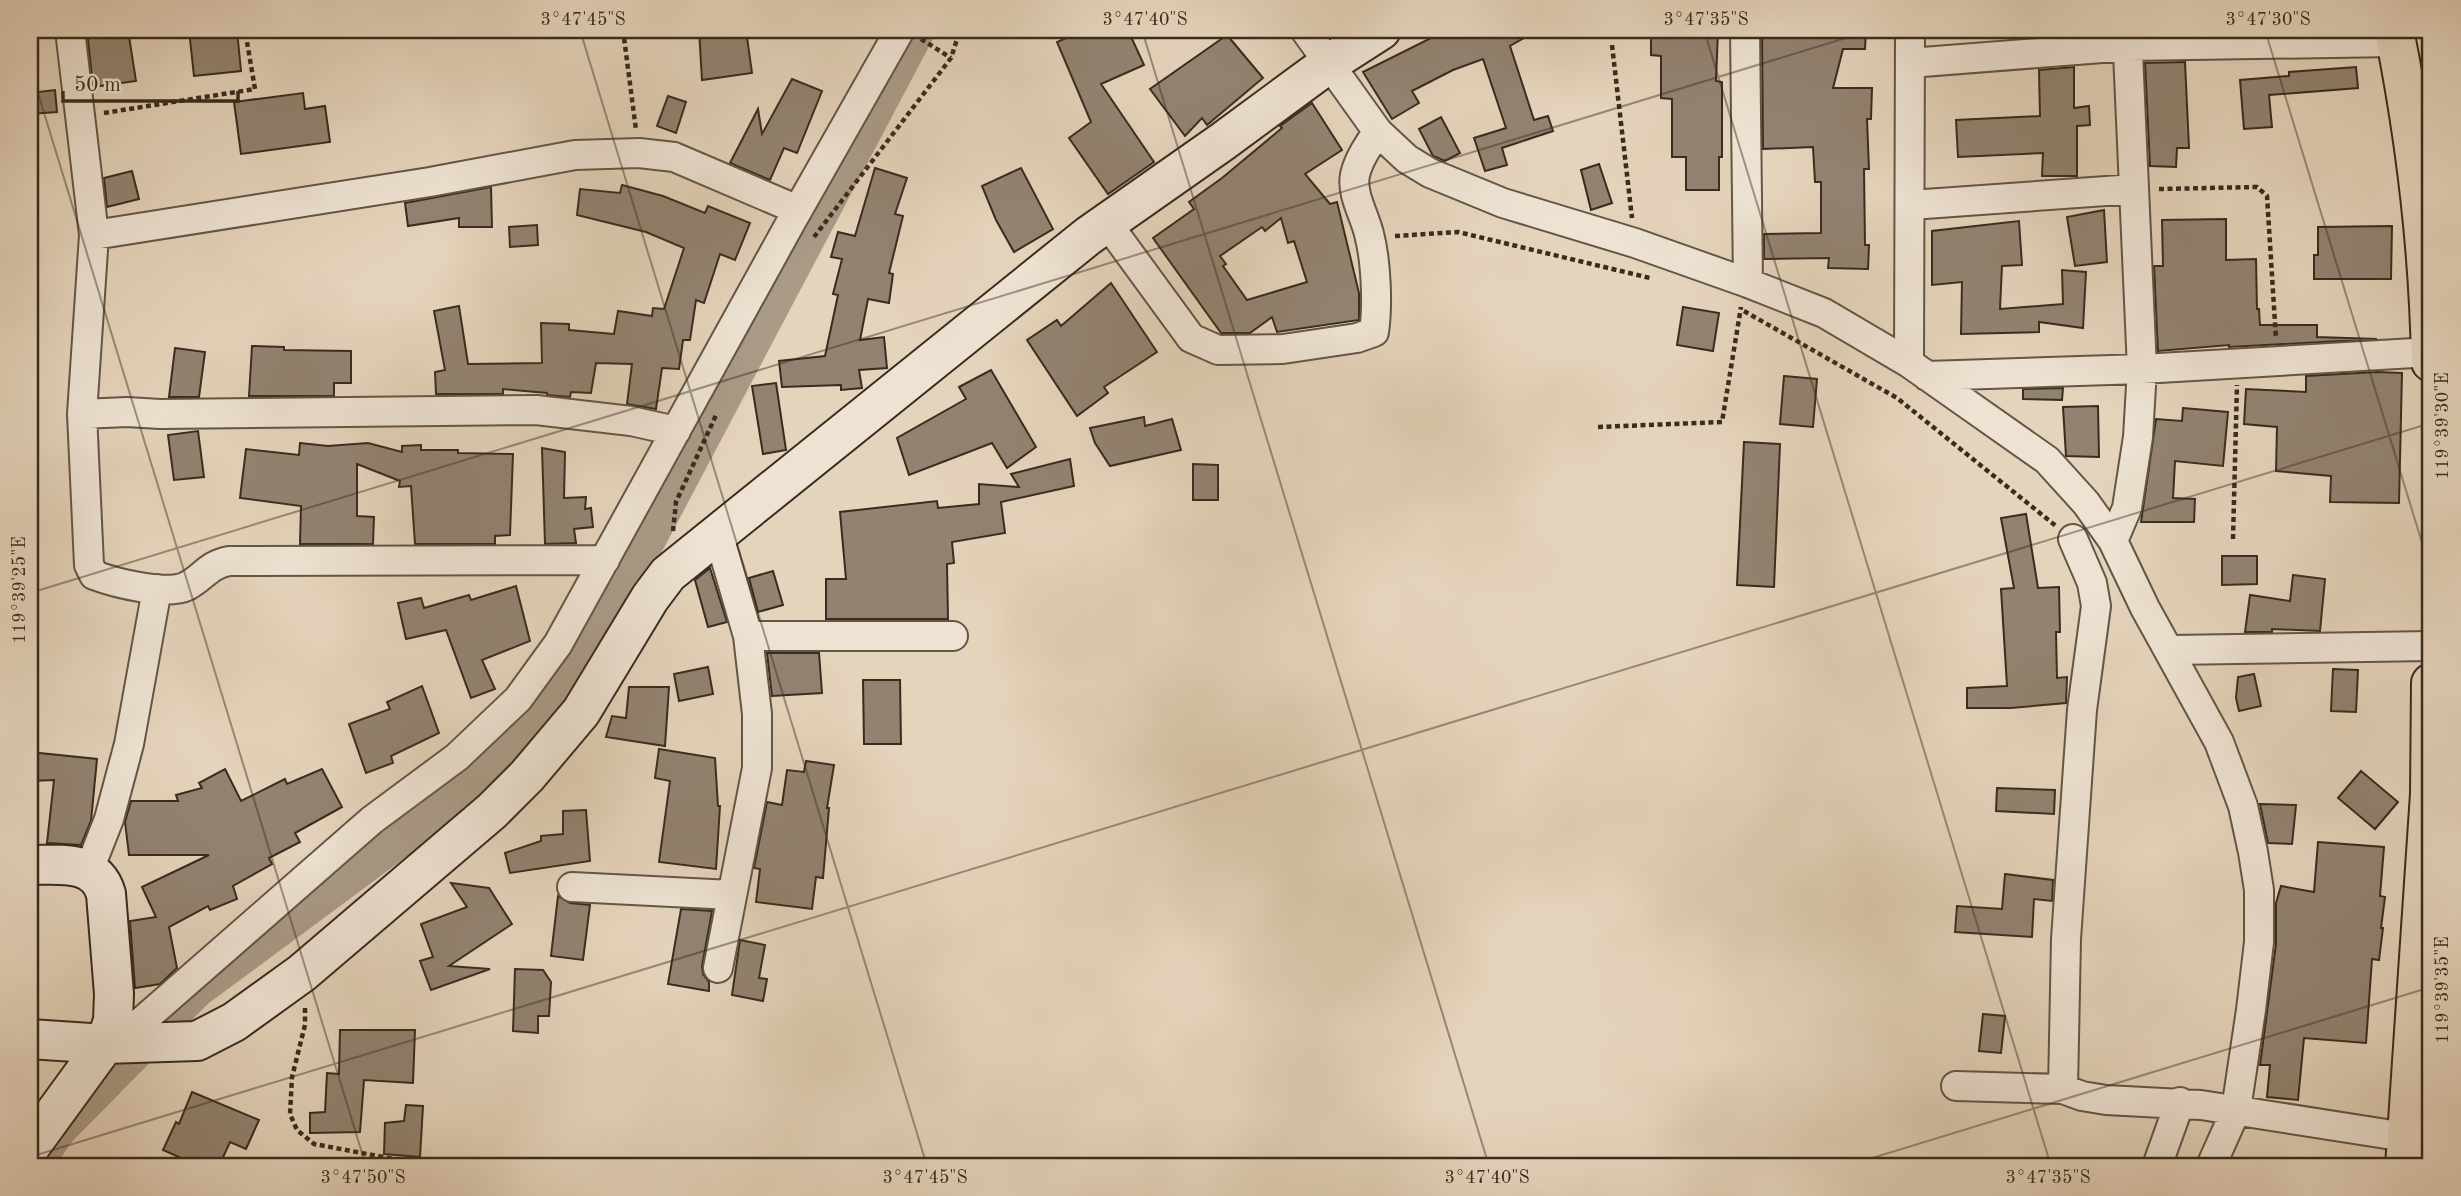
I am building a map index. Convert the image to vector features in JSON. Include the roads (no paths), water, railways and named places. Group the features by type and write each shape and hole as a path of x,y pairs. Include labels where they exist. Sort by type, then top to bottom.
{"main road":[{"path":"2395,36 2413,128 2426,239 2431,362"},
{"path":"2415,1148 2426,942 2431,683"}],"street":[{"path":"70,30 94,235 82,414 89,565 94,575 109,581 157,589 184,588 210,567 229,561 605,560"},
{"path":"1305,30 1317,72 1371,143 1455,184 1503,203 1635,243 1744,296 1824,313 1918,370 2047,460 2086,503 2113,541 2145,608 2219,742 2243,806 2259,890 2259,942 2211,1107 2211,1166"},
{"path":"30,1039 120,1043 197,1041 234,1022 302,973 492,811 527,776 581,712 650,598 668,574 1107,223 1317,72 1381,30"},
{"path":"1744,296 1745,30"},
{"path":"1910,30 1911,205 1918,370"},
{"path":"30,1147 120,1043 372,820 457,757 518,699 558,645 798,210 909,33"},
{"path":"1910,63 2127,38 2395,36"},
{"path":"2113,541 2127,508 2138,437 2142,369 2127,38"},
{"path":"1107,223 1191,338 1219,350 1283,349 1357,338 1374,332 1377,311 1370,237 1356,193 1354,177 1371,143"},
{"path":"94,235 575,156 639,153 674,157 798,210"},
{"path":"1911,205 2134,189"},
{"path":"1918,370 2142,369 2431,352"},
{"path":"82,414 536,410 631,421 676,431"},
{"path":"718,533 748,636 757,715 757,768 718,968"},
{"path":"2063,1089 2069,898 2082,710 2096,606 2092,583 2073,539"},
{"path":"89,870 109,819 129,744 157,589"},
{"path":"748,636 953,636"},
{"path":"2169,650 2431,646"},
{"path":"30,865 65,865 89,870 103,882 113,968 113,1021 120,1043"},
{"path":"572,887 732,895"},
{"path":"1956,1086 2063,1089 2106,1100 2211,1107 2415,1148"},
{"path":"2157,1166 2211,1107"}],"waterway":[{"path":"30,1166 55,1129 194,988 507,756 646,537 914,30"}]}
